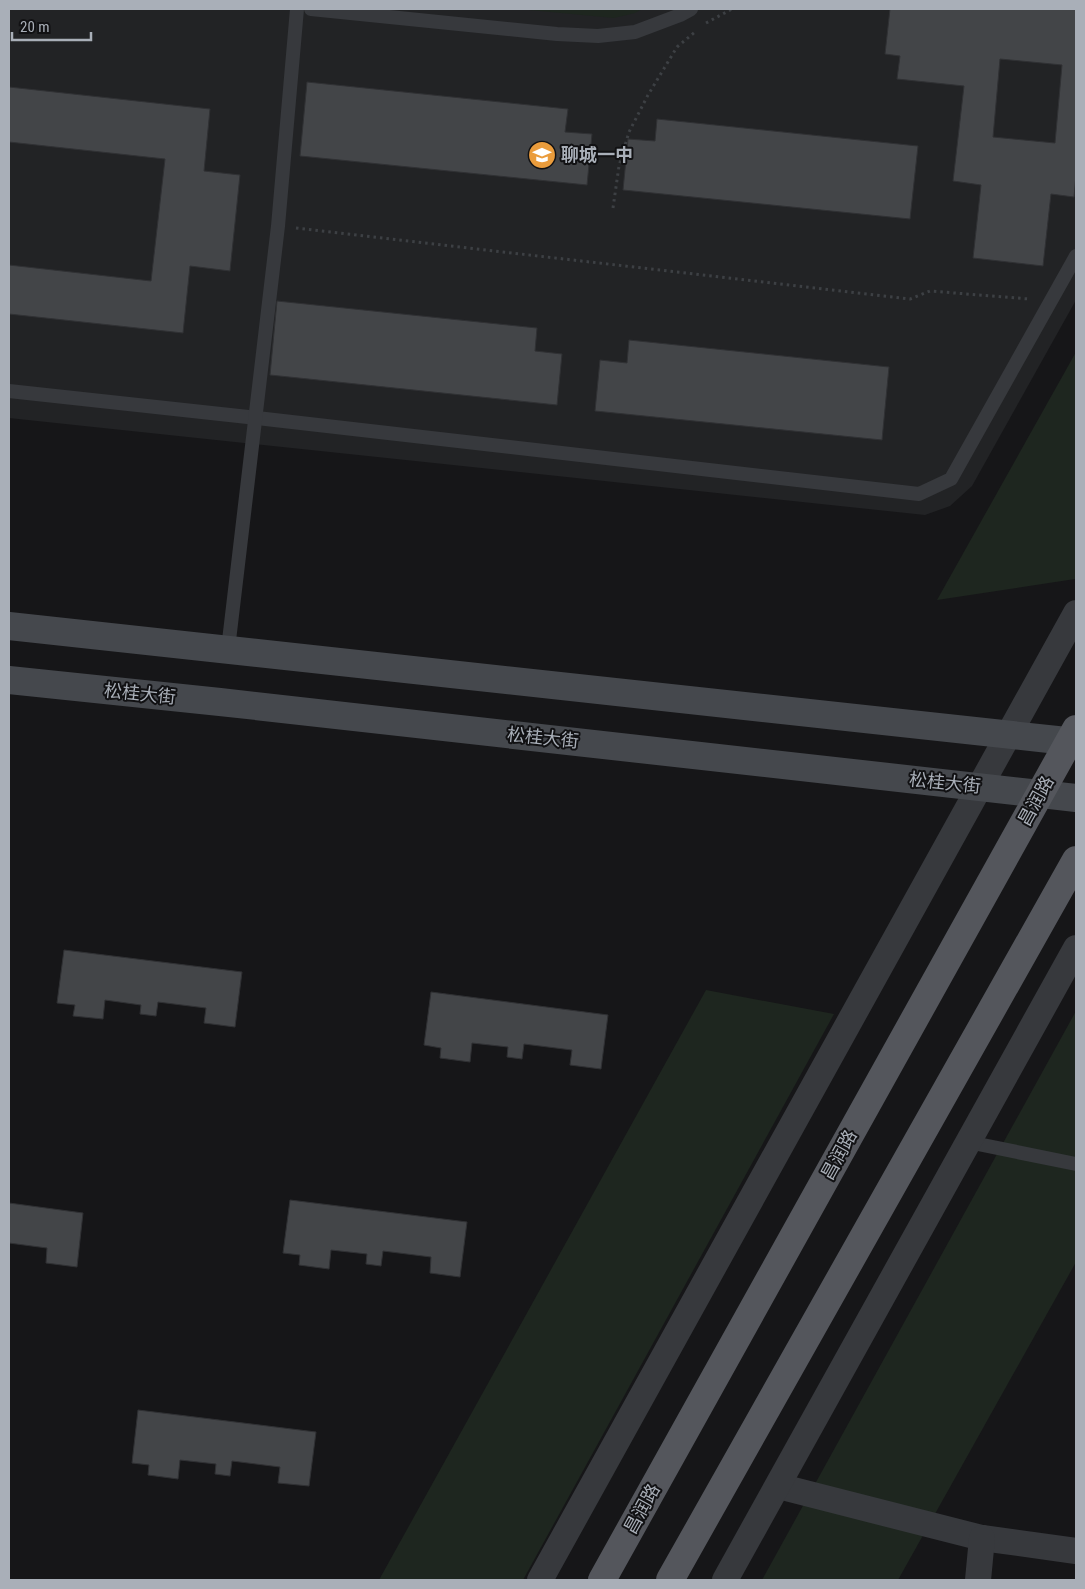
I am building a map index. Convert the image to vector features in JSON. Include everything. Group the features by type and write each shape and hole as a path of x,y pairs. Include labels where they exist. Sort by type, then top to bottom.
{"main road":[{"path":"9,626 1009,734 1074,737"},
{"name":"松桂大街","path":"9,680 1076,798"},
{"name":"昌润路","path":"602,1580 1039,794 1074,737"},
{"path":"670,1580 1076,860"}],"street":[{"path":"540,1580 1076,613"},
{"path":"725,1580 1076,948"},
{"path":"778,1486 982,1538 1076,1550"},
{"path":"978,1580 982,1538"}],"lane":[{"path":"228,649 257,418 278,226 298,9"},
{"path":"310,9 557,34 598,36 635,32 691,9"},
{"path":"9,391 919,494 951,479 1076,256"},
{"path":"968,1142 1076,1164"}],"path":[{"path":"703,26 732,9"},
{"path":"613,208 620,166 629,132 677,47 696,31"},
{"path":"278,226 910,299 930,291 1050,301"}],"shaded area":[{"name":"聊城一中","path":"9,9 1076,9 1076,300 972,486 950,506 925,515 9,418"},
{"path":"519,9 642,9 635,13 614,18"},
{"path":"1076,352 1075,579 937,600"},
{"path":"706,990 834,1014 523,1580 379,1580"},
{"path":"1076,1011 1076,1262 898,1580 762,1580"}],"building":[{"path":"890,9 1076,9 1076,175 1074,197 1051,194 1043,266 973,258 981,185 953,181 964,86 897,79 900,56 885,54","holes":["1000,59 1062,65 1055,143 993,137"]},
{"path":"307,82 568,109 565,132 592,134 587,185 300,156"},
{"path":"9,87 210,109 204,171 240,175 230,271 190,266 183,333 9,314 9,265 151,281 165,159 9,142"},
{"path":"657,119 918,146 910,219 623,190 628,139 655,141"},
{"path":"277,301 537,328 535,351 562,354 557,405 270,375"},
{"path":"629,340 889,367 882,440 595,411 600,360 627,363"},
{"path":"64,950 242,972 235,1027 204,1023 206,1008 158,1002 156,1016 140,1014 141,1005 105,1000 103,1019 73,1016 75,1005 57,1003"},
{"path":"431,992 608,1015 601,1069 570,1065 572,1050 524,1044 522,1059 507,1057 508,1047 472,1043 470,1062 440,1058 441,1048 424,1045"},
{"path":"290,1200 467,1222 460,1277 430,1273 431,1257 383,1251 381,1266 366,1264 367,1254 331,1250 329,1269 299,1265 300,1255 283,1253"},
{"path":"9,1203 83,1213 77,1267 46,1263 47,1248 9,1243"},
{"path":"138,1410 316,1432 309,1486 278,1483 280,1467 232,1461 230,1476 215,1474 216,1464 180,1460 178,1479 148,1475 149,1465 132,1463"}],"place":[{"name":"聊城一中","path":"542,155"}]}
